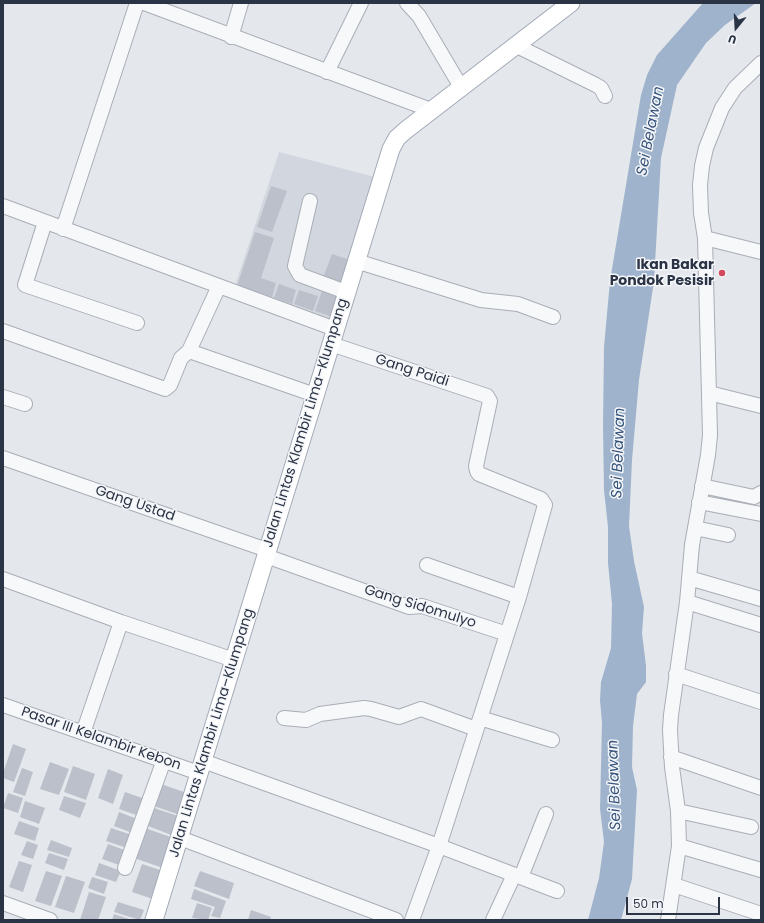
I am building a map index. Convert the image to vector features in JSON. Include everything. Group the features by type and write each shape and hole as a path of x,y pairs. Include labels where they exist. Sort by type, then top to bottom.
{"main road":[{"name":"Jalan Lintas Klambir Lima–Klumpang","path":"154,920 391,149 397,138 406,130 571,3"}],"street":[{"path":"63,229 137,3"},
{"path":"144,3 231,37 431,110"},
{"path":"231,37 242,3"},
{"path":"327,72 361,3"},
{"path":"407,3 419,16 461,87"},
{"path":"515,45 596,84 601,88 605,96"},
{"path":"668,920 679,846 678,811 671,757 670,730 695,528 710,435 705,238 701,213 700,184 706,148 722,108 735,88 761,63"},
{"path":"310,201 295,266 300,275 346,292"},
{"name":"Gang Paidi","path":"3,206 219,286 333,336 484,394 490,401 476,466 477,471 479,474 541,499 545,505 519,597"},
{"path":"46,222 25,285 137,323"},
{"path":"705,238 761,252"},
{"path":"356,261 481,300 518,304 553,317"},
{"path":"3,331 165,390 170,385 180,358 189,351 219,286"},
{"path":"189,351 315,395"},
{"path":"709,393 761,406"},
{"path":"3,397 25,404"},
{"name":"Gang Ustad","path":"3,458 267,553"},
{"path":"702,486 754,497 761,493"},
{"path":"699,502 761,514"},
{"path":"695,528 728,535"},
{"name":"Gang Sidomulyo","path":"267,553 409,607 422,606 507,634"},
{"path":"412,920 439,846 519,597 427,565"},
{"path":"689,578 761,599"},
{"path":"3,579 121,622 234,660"},
{"path":"687,602 761,625"},
{"path":"83,733 121,622"},
{"path":"676,674 761,702"},
{"name":"Pasar III Kelambir Kebon","path":"3,705 164,760 201,767"},
{"path":"284,718 306,720 320,714 364,708 399,717 421,709 478,724 552,740"},
{"path":"671,757 761,788"},
{"path":"125,868 164,760"},
{"path":"201,767 439,846 557,891"},
{"path":"678,811 751,827"},
{"path":"493,920 518,876 546,814"},
{"path":"180,838 396,920"},
{"path":"679,846 761,870"},
{"path":"674,885 761,914"},
{"path":"3,903 50,920"}],"shaded area":[{"path":"279,152 379,178 334,324 234,289"}],"water":[{"name":"Sei Belawan","path":"703,3 756,3 725,25 706,43 677,85 661,158 654,281 639,380 632,460 629,526 634,561 644,607 642,633 646,666 646,682 637,694 633,726 632,767 637,790 632,879 621,920 588,920 599,878 604,842 600,809 602,723 600,700 601,682 611,648 612,604 608,563 608,527 604,490 603,426 604,347 610,281 641,95 647,75 657,55"}],"building":[{"path":"271,186 287,191 272,232 257,227"},
{"path":"255,232 274,238 261,278 276,283 272,297 237,286"},
{"path":"332,254 350,260 342,285 323,278"},
{"path":"279,284 296,290 292,304 274,298"},
{"path":"323,288 342,295 335,318 315,311"},
{"path":"299,290 318,296 313,311 294,304"},
{"path":"13,744 26,749 14,782 3,778 3,773"},
{"path":"50,762 69,769 59,795 40,789"},
{"path":"73,766 95,774 86,800 64,792"},
{"path":"22,768 33,772 25,796 13,792"},
{"path":"108,769 123,775 113,804 98,798"},
{"path":"158,783 184,792 177,814 151,805"},
{"path":"125,792 145,799 139,816 119,809"},
{"path":"8,793 23,798 18,813 3,808"},
{"path":"64,796 86,803 80,818 59,810"},
{"path":"25,801 45,808 39,824 20,817"},
{"path":"154,808 181,817 174,836 148,826"},
{"path":"119,812 140,820 135,834 114,826"},
{"path":"19,821 39,828 35,841 14,834"},
{"path":"111,828 135,836 130,849 106,841"},
{"path":"145,828 176,839 166,869 134,858"},
{"path":"51,840 72,848 69,857 47,850"},
{"path":"27,841 38,845 33,859 21,855"},
{"path":"108,844 127,851 122,866 102,859"},
{"path":"49,853 68,859 64,870 45,863"},
{"path":"19,861 32,865 23,892 9,887"},
{"path":"99,863 121,871 116,882 95,875"},
{"path":"142,864 163,871 153,899 132,892"},
{"path":"46,871 62,876 51,906 35,901"},
{"path":"200,871 234,883 229,899 194,886"},
{"path":"66,876 85,882 74,913 55,907"},
{"path":"92,877 108,882 104,894 88,888"},
{"path":"194,889 226,901 220,918 211,916 215,907 191,899"},
{"path":"89,892 106,897 98,920 80,920"},
{"path":"118,902 144,910 140,920 114,912"},
{"path":"197,903 212,908 208,920 192,918"},
{"path":"251,910 271,917 270,920 248,920"},
{"path":"114,914 132,920 112,920"}],"place":[{"name":"Ikan Bakar Pondok Pesisir","path":"722,273"}]}
